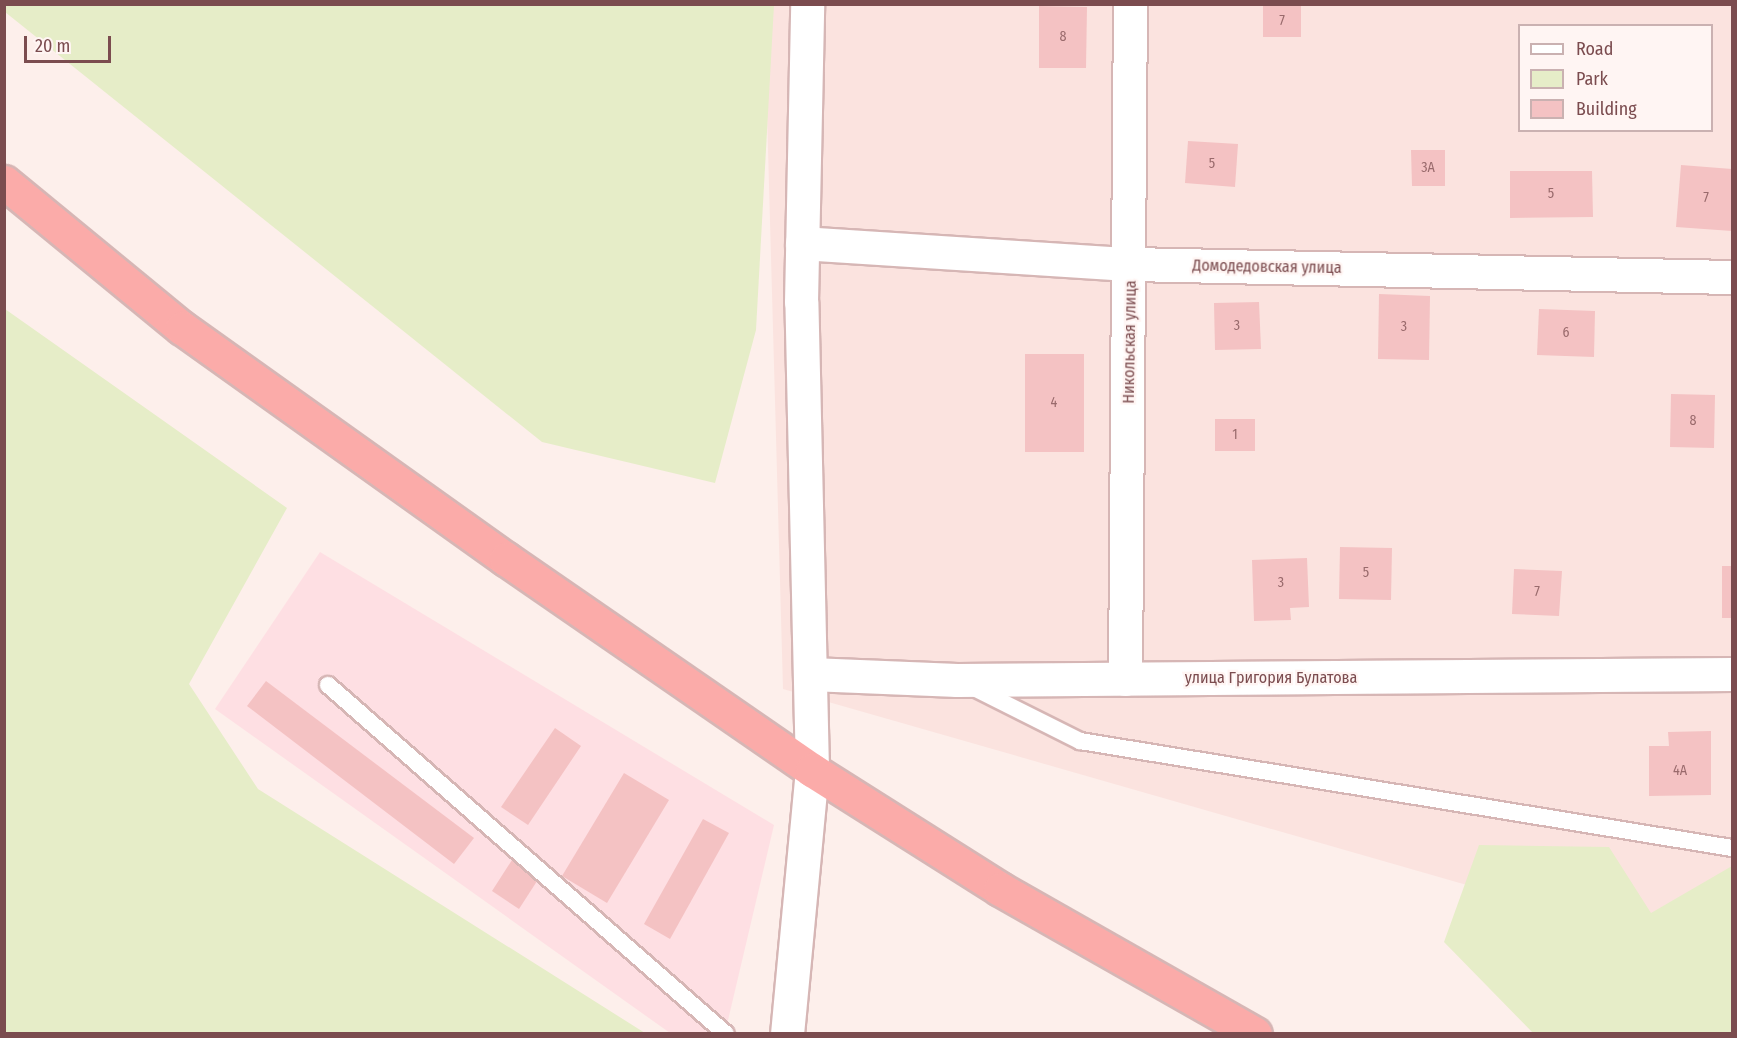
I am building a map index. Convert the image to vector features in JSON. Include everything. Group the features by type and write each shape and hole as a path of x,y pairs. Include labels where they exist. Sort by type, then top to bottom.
{"highway":[{"path":"4,182 182,327 506,559 812,770 1000,890 1255,1034"}],"street":[{"path":"787,1034 812,770 802,243 807,4"},
{"name":"Никольская улица","path":"1125,679 1131,264 1130,4"},
{"name":"Домодедовская улица","path":"802,243 1131,264 1732,277"},
{"name":"улица Григория Булатова","path":"810,674 957,680 1732,674"}],"lane":[{"path":"957,680 1080,741 1732,848"},
{"path":"328,685 726,1034"}],"shaded area":[{"path":"764,5 1732,5 1732,961 783,689"},
{"path":"320,552 774,825 725,1033 670,1033 215,709"}],"green space":[{"path":"4,5 774,5 756,330 715,483 542,442 5,12"},
{"path":"5,309 287,508 189,684 258,789 645,1033 5,1033"},
{"path":"1479,845 1609,847 1651,913 1732,866 1732,1033 1533,1033 1444,942"}],"building":[{"path":"1263,4 1301,4 1301,37 1263,37"},
{"path":"1039,6 1087,7 1086,68 1039,68"},
{"path":"1188,141 1238,144 1235,187 1185,183"},
{"path":"1411,150 1445,150 1445,186 1412,186"},
{"path":"1681,165 1732,169 1732,231 1676,227"},
{"path":"1510,171 1592,171 1593,217 1510,218"},
{"path":"1379,294 1430,296 1429,360 1378,359"},
{"path":"1259,302 1261,349 1215,350 1214,303"},
{"path":"1539,309 1595,311 1594,357 1537,355"},
{"path":"1025,354 1084,354 1084,452 1025,452"},
{"path":"1671,394 1715,395 1714,448 1670,447"},
{"path":"1215,419 1255,419 1255,451 1215,451"},
{"path":"1340,547 1392,548 1391,600 1339,599"},
{"path":"1307,558 1309,607 1290,608 1291,620 1254,621 1252,560"},
{"path":"1722,566 1732,566 1732,618 1722,618"},
{"path":"1514,569 1562,571 1559,616 1512,614"},
{"path":"266,681 474,838 454,864 247,706"},
{"path":"555,728 581,746 528,825 501,807"},
{"path":"1711,731 1711,795 1649,796 1649,746 1669,746 1668,732"},
{"path":"624,773 669,800 607,903 562,876"},
{"path":"703,819 729,833 670,939 644,924"},
{"path":"512,860 539,878 519,909 492,891"}]}
